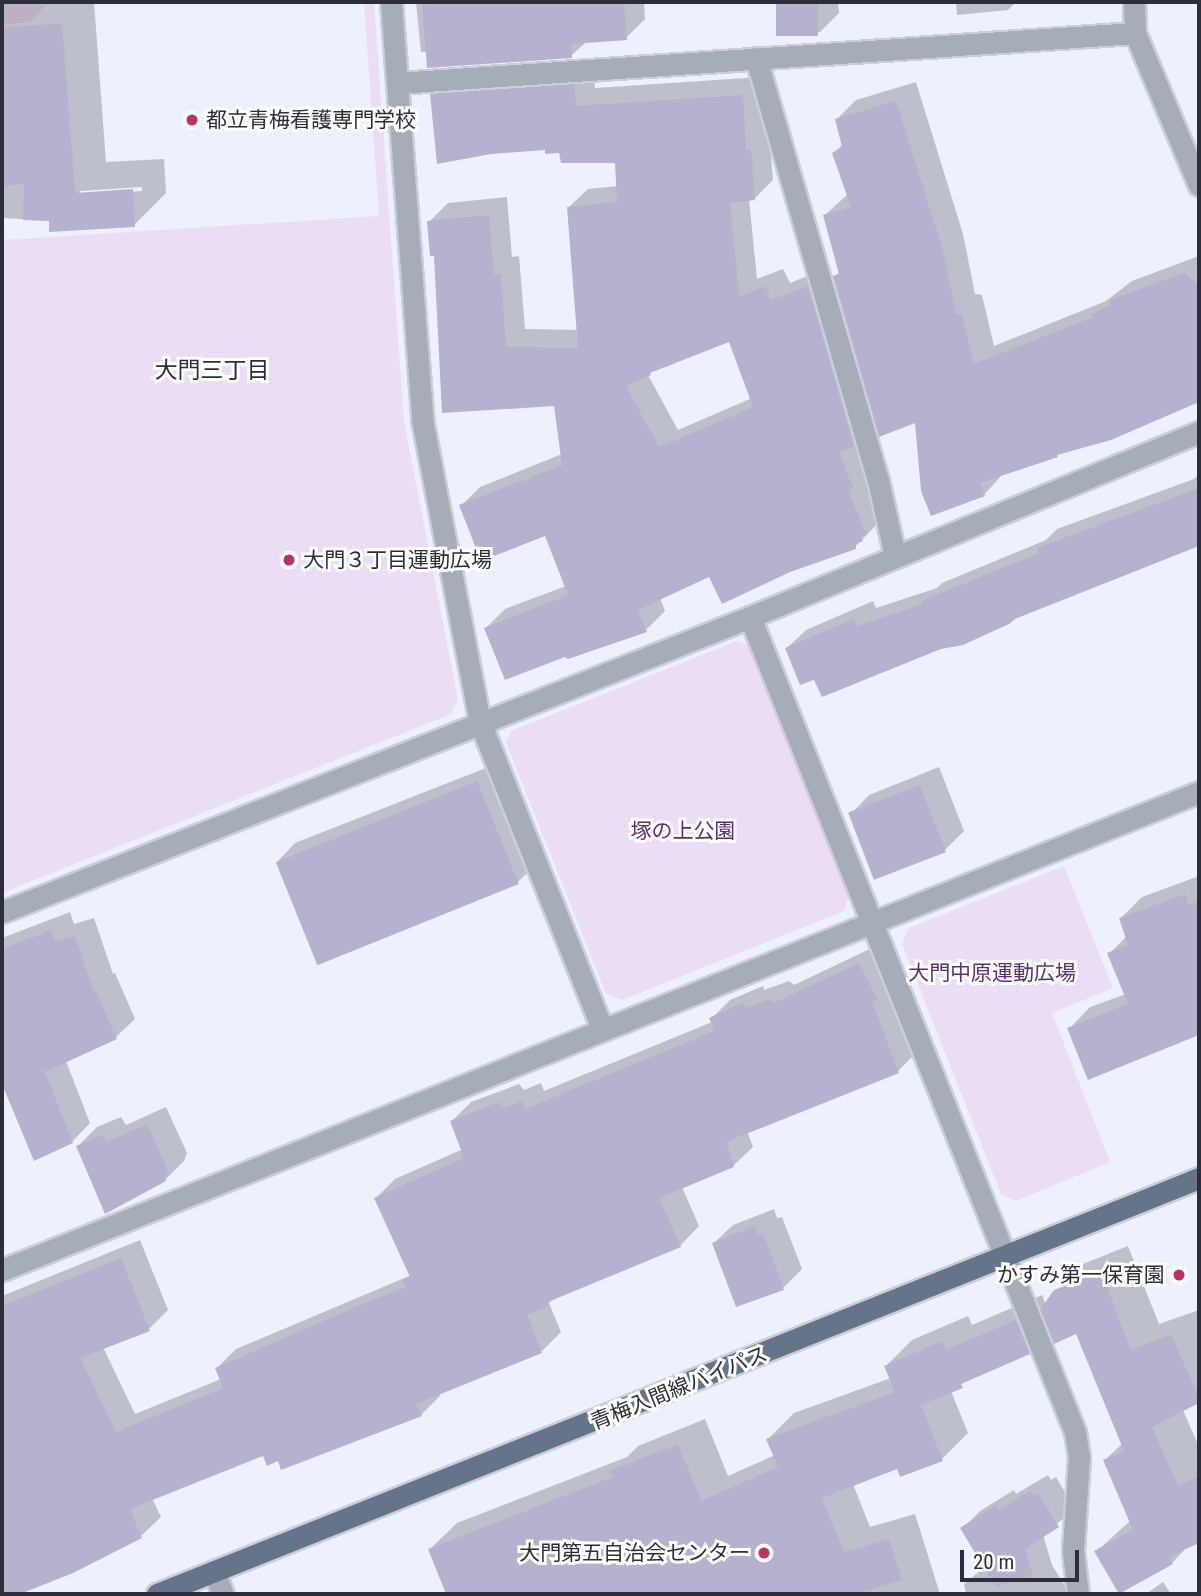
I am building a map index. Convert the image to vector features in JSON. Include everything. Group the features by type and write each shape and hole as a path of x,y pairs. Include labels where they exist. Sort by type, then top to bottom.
{"main road":[{"name":"青梅入間線バイパス","path":"158,1594 1199,1178"}],"street":[{"path":"391,2 422,419 480,722 602,1029"},
{"path":"1134,2 1135,33 1199,185"},
{"path":"397,83 1135,33"},
{"path":"756,58 874,467 895,555"},
{"path":"2,912 750,617 1199,432"},
{"path":"750,617 1075,1432 1079,1471 1073,1551 1078,1594"},
{"path":"2,1270 1199,792"},
{"path":"214,1572 223,1594"}],"green space":[{"path":"2,2 49,2 30,22 2,25"},
{"name":"大門３丁目運動広場","path":"364,2 374,2 404,421 458,700 451,714 2,893 2,240 379,216"},
{"name":"塚の上公園","path":"737,641 749,645 849,895 844,911 622,1000 606,994 506,743 511,731"},
{"name":"大門中原運動広場","path":"1064,866 1113,988 1052,1013 1110,1162 1016,1201 1001,1194 902,944 909,928"}],"building":[{"path":"454,2 624,2 627,40 571,44 572,58 427,68 422,5"},
{"path":"776,2 818,2 818,36 776,36"},
{"path":"62,23 75,193 133,189 135,227 49,232 49,221 23,220 24,184 2,186 2,28"},
{"path":"574,84 576,106 743,95 746,150 751,149 755,200 730,203 739,297 765,286 771,300 808,286 854,446 839,452 853,488 848,490 866,534 861,536 863,541 856,544 856,549 790,572 722,604 709,577 638,610 647,632 568,659 565,657 505,680 484,628 568,595 545,536 481,561 459,505 562,465 554,406 442,413 434,256 430,256 427,221 489,215 494,275 501,274 506,347 578,348 567,207 617,202 615,163 561,163 559,153 545,154 545,150 491,154 437,164 430,94","holes":["729,342 753,407 659,447 626,386 651,375 650,373"]},
{"path":"896,101 944,254 956,314 962,314 974,364 1093,317 1091,314 1111,305 1110,300 1184,273 1199,287 1199,402 1111,440 1057,455 1058,457 980,483 985,496 931,516 921,491 915,423 879,437 833,276 839,274 823,215 851,207 832,153 842,147 835,119"},
{"path":"1199,488 1199,546 1015,619 963,645 941,649 822,697 814,680 800,685 785,648 854,619 857,626 923,604 922,601 1039,553 1037,548"},
{"path":"477,781 519,884 317,965 276,862"},
{"path":"920,785 946,852 874,880 848,813"},
{"path":"1185,894 1189,905 1199,901 1199,1035 1088,1080 1067,1028 1128,1004 1107,953 1128,945 1119,918"},
{"path":"51,930 55,941 75,936 94,992 96,991 117,1039 45,1072 73,1143 34,1161 2,1084 2,949"},
{"path":"859,963 877,999 872,1002 899,1073 726,1142 734,1167 659,1198 681,1247 548,1302 549,1305 527,1315 542,1353 416,1404 422,1416 281,1470 278,1461 267,1466 263,1456 130,1509 142,1538 73,1573 20,1594 2,1594 2,1306 121,1258 150,1331 80,1358 116,1432 223,1388 215,1368 405,1288 402,1280 410,1277 374,1198 464,1158 450,1121 499,1102 504,1108 522,1101 525,1109 714,1031 709,1018 743,1003 745,1008 769,999 774,1003"},
{"path":"147,1124 169,1173 165,1176 166,1181 105,1214 76,1146 102,1135 107,1142"},
{"path":"755,1226 758,1236 763,1234 784,1290 736,1307 712,1243"},
{"path":"1101,1272 1131,1350 1171,1334 1199,1398 1199,1403 1152,1427 1178,1486 1199,1476 1199,1543 1169,1557 1173,1564 1119,1594 1094,1551 1133,1530 1103,1460 1124,1451 1076,1334 1054,1344 1040,1310 1054,1290"},
{"path":"1016,1320 1030,1354 961,1384 963,1388 921,1405 943,1461 900,1477 897,1469 822,1498 844,1552 889,1539 902,1580 857,1594 446,1594 428,1549 613,1477 610,1471 678,1444 701,1501 778,1467 766,1439 895,1392 884,1366 942,1341 946,1350"},
{"path":"1030,1491 1033,1496 1038,1493 1059,1527 1025,1549 1033,1575 996,1587 960,1528 996,1505 999,1510"}],"place":[{"name":"都立青梅看護専門学校","path":"192,120"},
{"name":"大門３丁目運動広場","path":"289,560"},
{"name":"かすみ第一保育園","path":"1179,1275"},
{"name":"大門第五自治会センター","path":"764,1553"}],"district":[{"name":"大門三丁目","path":"212,371"}]}
